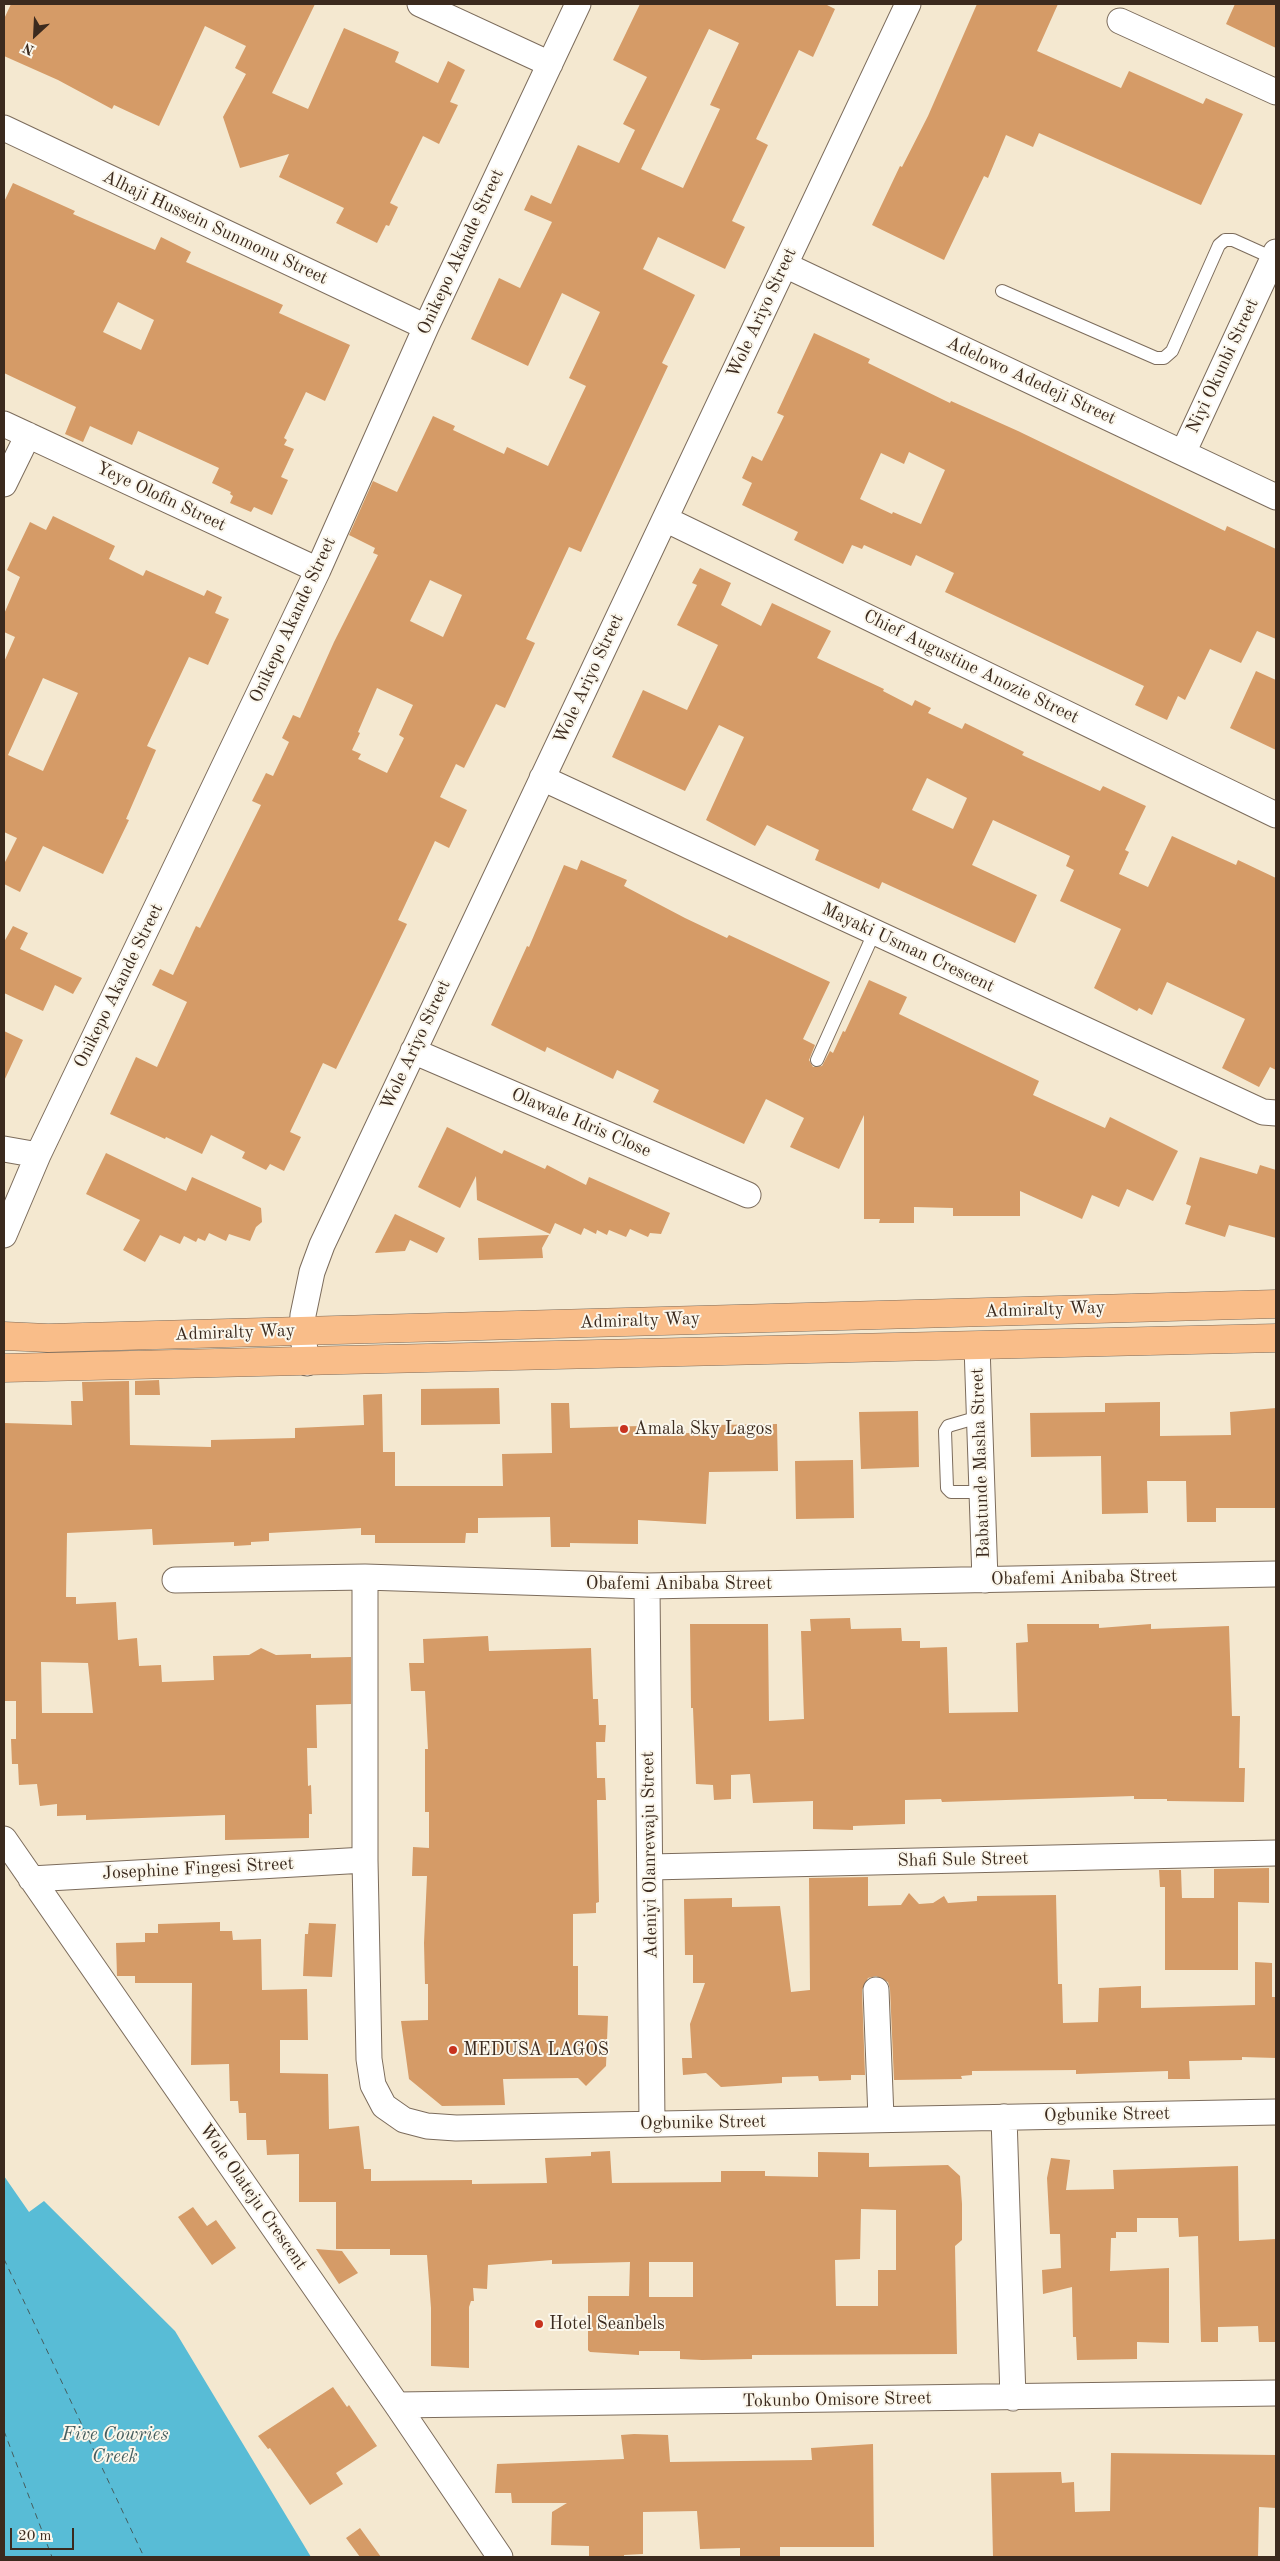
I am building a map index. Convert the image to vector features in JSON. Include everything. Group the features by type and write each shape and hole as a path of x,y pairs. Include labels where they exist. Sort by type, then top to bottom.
{"main road":[{"name":"Admiralty Way","path":"4,1336 48,1338 1276,1304"},
{"name":"Admiralty Way","path":"4,1368 307,1363 1276,1338"}],"street":[{"path":"420,4 550,64"},
{"name":"Onikepo Akande Street","path":"4,1235 38,1155 318,570 426,327 578,4"},
{"name":"Wole Ariyo Street","path":"307,1363 302,1331 306,1297 322,1245 908,4"},
{"path":"1120,21 1276,92"},
{"name":"Alhaji Hussein Sunmonu Street","path":"4,128 426,327"},
{"name":"Niyi Okunbi Street","path":"1183,453 1275,255"},
{"name":"Adelowo Adedeji Street","path":"785,265 1276,497"},
{"name":"Yeye Olofin Street","path":"4,424 318,570"},
{"path":"4,484 28,435"},
{"name":"Chief Augustine Anozie Street","path":"665,519 1276,815"},
{"name":"Mayaki Usman Crescent","path":"542,778 1263,1112 1276,1113"},
{"name":"Olawale Idris Close","path":"414,1051 748,1195"},
{"path":"4,1149 38,1155"},
{"name":"Babatunde Masha Street","path":"977,1346 985,1580"},
{"name":"Obafemi Anibaba Street","path":"175,1580 365,1577 647,1586 1276,1574"},
{"path":"365,1577 365,1860"},
{"name":"Adeniyi Olanrewaju Street","path":"647,1586 652,2124"},
{"name":"Wole Olateju Crescent","path":"4,1839 397,2405 500,2557"},
{"name":"Shafi Sule Street","path":"650,1867 1276,1853"},
{"name":"Josephine Fingesi Street","path":"31,1878 365,1860"},
{"name":"Ogbunike Street","path":"365,1860 369,2058 373,2085 384,2106 404,2120 427,2126 456,2128 880,2118 1276,2112"},
{"path":"876,1990 880,2118"},
{"path":"1004,2117 1013,2398"},
{"name":"Tokunbo Omisore Street","path":"397,2405 1276,2393"}],"lane":[{"path":"1002,291 1156,358 1164,358 1172,351 1219,246 1225,240 1234,240 1275,255"},
{"path":"817,1060 874,933"},
{"path":"979,1417 948,1426 945,1430 947,1488 952,1492 982,1492"}],"water":[{"name":"Five Cowries Creek","path":"4,2176 29,2212 44,2201 175,2331 311,2557 4,2557"}],"building":[{"path":"11,4 315,4 272,93 308,109 344,28 399,52 395,62 438,83 448,61 465,70 450,102 458,105 439,144 423,136 390,203 398,207 389,226 386,225 377,243 336,223 344,208 279,177 289,154 240,168 223,117 246,74 235,68 246,46 205,26 159,126 114,105 112,109 58,80 4,56 4,19"},
{"path":"640,4 825,4 835,9 813,57 799,50 756,139 768,145 732,221 745,227 725,269 658,237 643,269 695,295 662,363 668,366 581,552 569,547 526,639 535,643 505,708 496,704 464,768 456,764 440,797 467,810 449,848 435,841 398,920 407,924 336,1069 323,1063 290,1132 301,1137 284,1171 270,1164 266,1170 242,1158 245,1152 211,1135 202,1154 110,1114 136,1057 157,1067 187,1002 152,985 160,969 173,975 196,926 200,928 261,805 252,801 266,773 273,776 289,742 282,738 293,715 300,718 334,642 378,555 373,553 375,548 349,535 373,481 397,492 433,416 455,426 453,430 504,454 507,447 548,466 586,386 569,378 600,312 562,293 528,366 471,339 499,278 520,288 552,222 524,210 531,195 551,204 578,145 619,163 635,130 623,124 647,77 613,60","holes":["709,29 739,43 710,105 720,109 683,188 641,169","430,580 462,595 443,637 410,621","377,688 413,705 399,735 404,738 387,773 358,759 361,754 352,750 360,733 358,732"]},
{"path":"977,4 1058,4 1037,51 1121,88 1129,71 1203,104 1206,98 1243,114 1201,205 1039,133 1033,147 1006,135 988,178 984,176 944,260 872,225 900,166 902,167 928,116"},
{"path":"1235,4 1276,4 1276,48 1226,24"},
{"path":"13,183 75,211 73,214 155,250 161,237 191,252 186,262 283,305 279,313 350,345 325,401 306,392 284,438 287,440 284,445 294,449 281,477 288,480 272,515 254,507 251,512 230,503 233,496 230,494 231,492 212,483 219,468 138,431 132,445 90,426 83,442 65,434 76,407 4,373 4,202","holes":["118,302 154,320 141,350 103,332"]},
{"path":"814,333 870,359 868,363 950,403 951,401 1018,431 1225,531 1227,526 1276,549 1276,639 1257,631 1241,663 1210,649 1185,700 1178,696 1167,720 1135,705 1144,686 945,592 954,573 916,555 911,566 864,545 862,549 852,545 843,564 794,540 798,532 742,505 752,483 742,478 752,456 762,461 784,416 777,413","holes":["909,452 945,470 921,524 893,512 892,514 860,499 881,453 904,464"]},
{"path":"53,516 115,546 109,559 143,576 146,570 204,596 207,590 222,597 215,613 229,619 208,665 189,657 147,746 156,750 126,819 129,820 103,874 43,846 20,892 4,884 4,864 17,838 4,832 4,662 15,637 4,632 4,614 20,577 7,570 30,522 46,530","holes":["43,678 78,693 43,771 8,755"]},
{"path":"700,568 731,583 721,605 761,626 772,603 831,631 817,658 884,689 883,691 912,706 915,700 931,708 928,713 962,729 965,723 1024,752 1022,755 1100,791 1103,786 1146,806 1125,850 1129,852 1119,874 1148,887 1172,836 1236,865 1238,860 1276,878 1276,1070 1270,1067 1259,1087 1222,1068 1245,1019 1167,982 1152,1015 1139,1008 1137,1011 1094,988 1121,929 1060,901 1074,870 1066,866 1070,856 993,820 972,865 1037,895 1015,943 882,882 879,889 815,860 819,850 767,825 755,846 706,820 744,737 719,725 685,791 612,757 643,690 687,710 718,645 677,625 697,585 692,583","holes":["927,778 967,798 953,829 912,810"]},
{"path":"1256,671 1276,680 1276,750 1230,728"},
{"path":"581,860 627,880 624,886 685,918 727,938 729,935 830,982 803,1039 815,1045 809,1060 813,1067 822,1066 830,1051 833,1053 869,980 907,997 899,1014 1039,1081 1033,1095 1105,1128 1110,1117 1178,1151 1153,1201 1127,1189 1119,1207 1092,1195 1082,1219 1020,1191 1020,1216 953,1216 953,1208 914,1207 914,1223 879,1223 880,1219 864,1219 864,1115 839,1169 790,1147 804,1118 766,1099 744,1144 653,1102 659,1090 617,1070 613,1079 547,1047 545,1052 491,1025 527,946 529,947 564,865 577,870"},
{"path":"13,926 28,933 20,949 82,978 73,994 55,985 43,1011 4,993 4,942"},
{"path":"4,1031 23,1040 4,1081"},
{"path":"447,1127 502,1154 504,1150 545,1169 547,1165 586,1185 589,1177 670,1213 661,1234 650,1233 648,1237 630,1229 626,1237 609,1230 607,1235 597,1230 596,1234 584,1228 581,1235 555,1223 550,1234 477,1200 476,1176 460,1208 418,1187"},
{"path":"106,1153 186,1191 192,1177 261,1208 262,1222 256,1227 250,1241 229,1234 226,1241 209,1233 205,1241 198,1238 196,1242 184,1236 180,1244 160,1235 145,1262 123,1250 140,1220 86,1194"},
{"path":"1200,1157 1257,1174 1260,1165 1276,1170 1276,1238 1229,1225 1225,1237 1185,1224 1191,1206 1186,1204"},
{"path":"395,1214 445,1238 437,1253 410,1240 405,1251 375,1253"},
{"path":"549,1235 542,1248 543,1258 479,1260 478,1238"},
{"path":"159,1380 160,1395 135,1395 135,1381"},
{"path":"129,1381 130,1445 211,1447 211,1440 295,1438 295,1428 364,1425 363,1395 382,1394 383,1452 395,1452 395,1486 503,1486 502,1454 552,1453 551,1403 569,1403 570,1428 639,1426 639,1435 715,1432 715,1425 777,1424 778,1471 709,1472 706,1524 638,1520 638,1544 570,1543 570,1547 551,1547 550,1517 478,1518 478,1533 466,1533 465,1543 375,1543 375,1535 361,1535 361,1528 269,1533 269,1541 251,1542 251,1545 234,1546 234,1542 153,1545 152,1529 67,1533 66,1597 76,1597 76,1604 116,1602 118,1640 137,1638 139,1666 161,1665 162,1682 214,1680 213,1656 249,1655 261,1648 276,1655 311,1654 311,1658 351,1657 351,1704 316,1705 317,1748 307,1748 308,1786 311,1785 312,1814 309,1814 309,1838 225,1840 225,1815 86,1820 86,1815 57,1816 57,1804 40,1806 37,1784 19,1785 18,1764 12,1764 11,1739 16,1739 16,1701 4,1701 4,1423 72,1425 71,1401 83,1401 82,1382","holes":["41,1662 88,1663 93,1713 42,1713"]},
{"path":"499,1388 500,1424 421,1425 421,1389"},
{"path":"1160,1402 1160,1436 1231,1435 1230,1412 1276,1408 1276,1508 1216,1508 1216,1522 1187,1522 1186,1481 1147,1481 1148,1513 1102,1514 1101,1456 1031,1457 1030,1413 1105,1412 1105,1403"},
{"path":"918,1411 919,1467 861,1469 859,1412"},
{"path":"853,1460 854,1518 796,1519 795,1461"},
{"path":"850,1618 851,1629 901,1628 902,1641 920,1641 920,1648 947,1647 949,1713 1018,1712 1016,1643 1028,1642 1027,1624 1099,1624 1099,1628 1151,1624 1151,1629 1229,1626 1232,1716 1240,1716 1239,1768 1245,1768 1244,1802 1167,1801 1167,1799 1134,1799 1134,1796 942,1802 941,1799 905,1800 905,1824 853,1826 853,1830 813,1829 813,1801 753,1803 750,1774 731,1775 731,1799 714,1800 713,1785 696,1784 693,1708 691,1708 690,1624 768,1624 769,1721 804,1719 801,1631 811,1631 810,1619"},
{"path":"488,1636 489,1651 591,1648 593,1699 598,1699 599,1725 606,1725 605,1742 596,1742 597,1778 605,1778 606,1800 597,1800 599,1902 596,1903 596,1913 573,1914 573,1966 578,1966 578,2015 608,2016 606,2066 586,2086 578,2078 503,2079 505,2105 442,2106 409,2079 401,2021 428,2020 428,1984 425,1984 424,1943 427,1876 412,1876 413,1847 429,1848 429,1812 425,1812 425,1749 428,1749 425,1691 411,1691 409,1663 424,1663 423,1639"},
{"path":"1269,1868 1269,1903 1238,1902 1238,1970 1165,1970 1165,1887 1160,1887 1159,1870 1181,1870 1182,1898 1214,1898 1214,1869"},
{"path":"868,1877 868,1906 901,1905 909,1893 919,1904 933,1903 944,1896 948,1903 977,1901 977,1896 1056,1895 1058,1984 1062,1984 1063,2023 1098,2022 1099,1988 1141,1986 1141,2008 1255,2005 1255,1962 1272,1963 1272,1997 1276,1997 1276,2058 1242,2057 1242,2060 1189,2061 1190,2079 1168,2079 1168,2071 1076,2074 1076,2070 972,2071 972,2075 961,2076 962,2079 894,2080 890,1989 888,1982 876,1976 868,1978 862,1990 865,2075 851,2075 851,2080 819,2081 818,2076 782,2077 782,2083 721,2087 706,2073 683,2075 682,2058 692,2058 690,2024 705,1983 693,1983 693,1955 685,1955 684,1899 732,1898 732,1907 780,1906 791,1992 810,1990 809,1878"},
{"path":"220,1922 220,1931 232,1931 233,1940 261,1939 262,1990 307,1989 308,2040 280,2040 280,2073 328,2074 329,2129 359,2126 364,2169 371,2169 371,2181 472,2180 472,2184 547,2183 545,2158 591,2156 591,2152 610,2151 612,2183 721,2182 721,2171 765,2171 765,2176 818,2177 818,2152 869,2153 869,2167 948,2165 960,2176 962,2204 962,2240 955,2246 957,2354 752,2355 752,2359 702,2360 680,2359 680,2351 639,2351 639,2355 590,2352 588,2350 588,2296 629,2296 630,2262 552,2264 552,2260 488,2265 487,2289 473,2288 474,2301 471,2301 469,2307 469,2368 431,2366 431,2308 427,2255 390,2255 390,2249 336,2249 336,2202 299,2202 299,2154 267,2155 266,2140 247,2140 246,2113 239,2113 238,2101 230,2101 229,2064 191,2065 192,1983 135,1983 135,1976 117,1976 116,1943 145,1942 145,1933 158,1933 158,1924","holes":["861,2209 896,2210 896,2270 878,2270 878,2306 836,2306 835,2260 860,2259","649,2262 693,2262 693,2297 649,2297"]},
{"path":"309,1923 336,1924 332,1977 303,1976 305,1934 308,1934"},
{"path":"1051,2158 1070,2160 1066,2190 1114,2189 1113,2170 1238,2166 1239,2241 1276,2239 1276,2342 1259,2342 1258,2326 1218,2327 1218,2342 1201,2342 1198,2236 1179,2237 1178,2218 1137,2218 1137,2232 1116,2232 1116,2238 1111,2238 1110,2271 1169,2268 1169,2343 1137,2342 1137,2359 1077,2360 1076,2337 1073,2337 1072,2287 1043,2294 1042,2270 1061,2268 1060,2234 1050,2234 1047,2178"},
{"path":"193,2207 207,2226 216,2220 236,2248 212,2265 178,2217"},
{"path":"316,2249 342,2251 358,2273 339,2284"},
{"path":"333,2387 347,2407 349,2405 377,2446 336,2473 343,2484 310,2505 270,2448 268,2449 258,2436"},
{"path":"621,2435 668,2435 670,2462 812,2460 811,2448 873,2444 874,2547 780,2547 780,2557 740,2557 740,2548 700,2549 697,2511 643,2512 643,2554 624,2555 624,2557 589,2557 589,2546 551,2545 552,2512 567,2503 512,2503 511,2493 495,2493 497,2464 624,2459"},
{"path":"1111,2453 1276,2455 1276,2508 1259,2507 1258,2557 993,2557 991,2473 1061,2472 1062,2483 1074,2482 1075,2512 1110,2511"},
{"path":"360,2528 381,2557 360,2557 346,2538"}],"ferry route":[{"path":"4,2259 144,2557"},
{"path":"4,2431 52,2557"}],"place":[{"name":"Amala Sky Lagos","path":"624,1429"},
{"name":"MEDUSA LAGOS","path":"453,2050"},
{"name":"Hotel Seanbels","path":"539,2324"}]}
